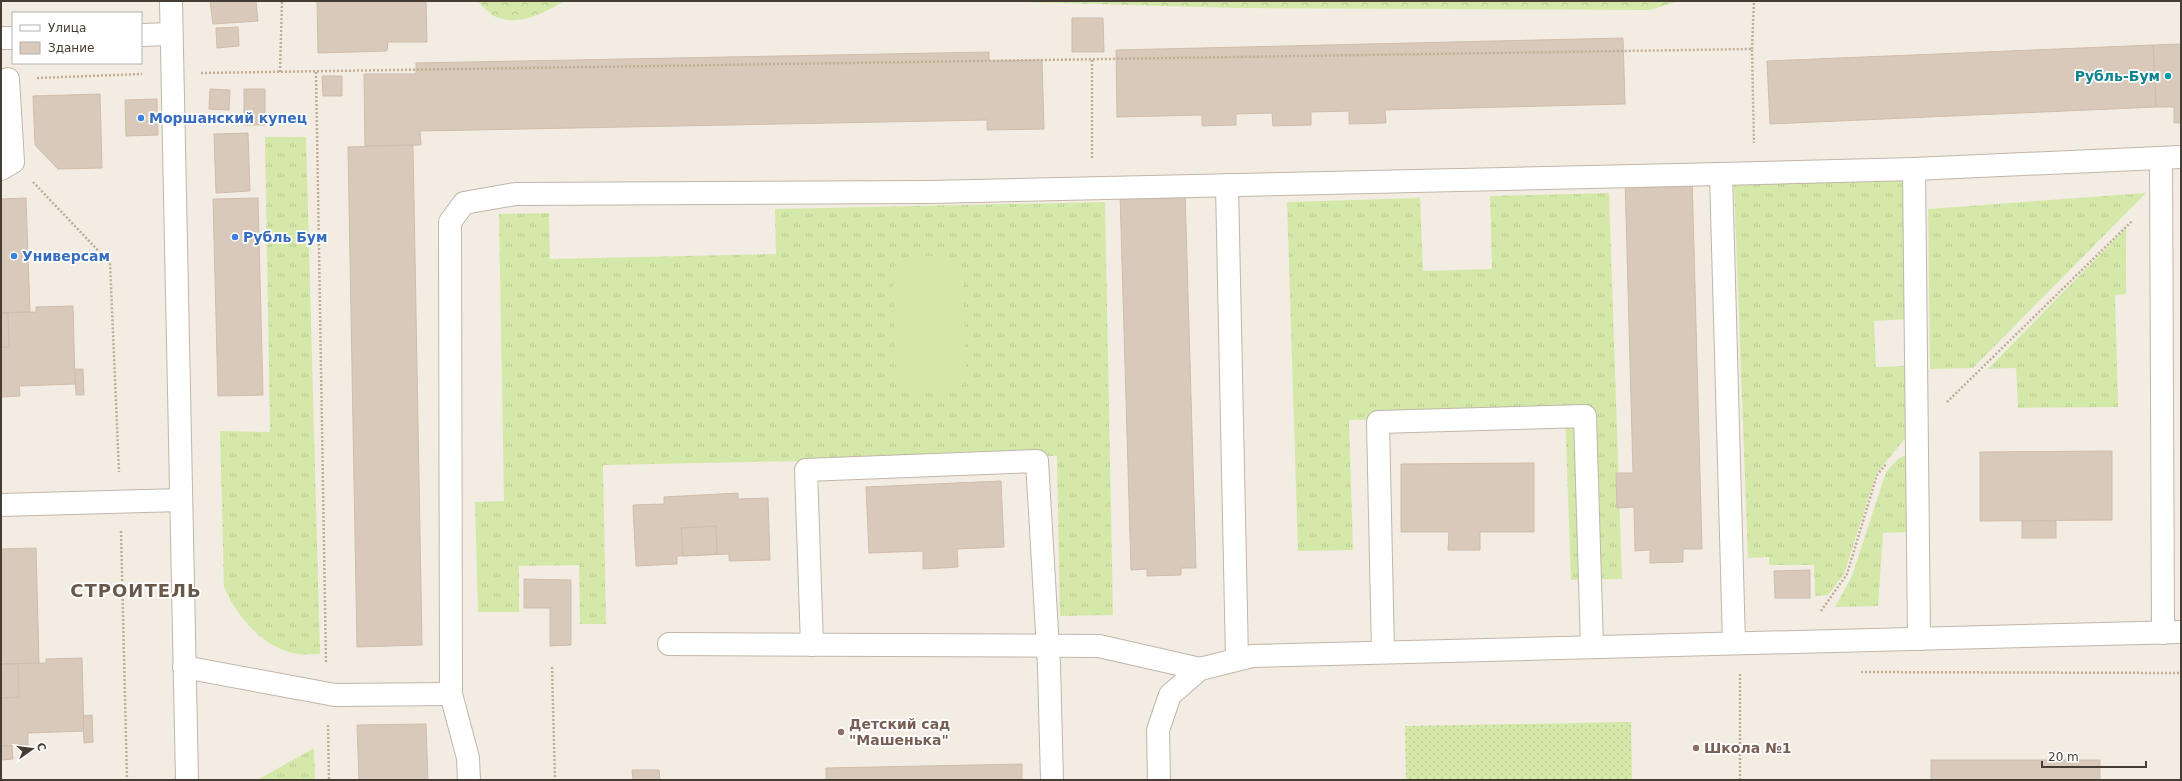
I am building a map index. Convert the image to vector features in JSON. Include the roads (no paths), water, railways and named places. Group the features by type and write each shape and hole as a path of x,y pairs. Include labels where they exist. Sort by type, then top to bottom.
{"street":[{"path":"171,1 187,780"},
{"path":"142,35 171,34"},
{"path":"1,38 12,38"},
{"path":"7,165 8,79"},
{"path":"469,780 468,758 451,694 450,222 464,203 515,194 930,192 1914,169 2171,157 2160,192 2172,632 1252,656 1200,668 1100,646 669,644"},
{"path":"1914,169 1918,430 1919,639"},
{"path":"1721,174 1734,643"},
{"path":"1227,185 1237,659"},
{"path":"1383,652 1378,422 1586,416 1592,647"},
{"path":"812,645 806,470 1037,461 1047,646 1052,780"},
{"path":"1,505 181,500"},
{"path":"184,667 335,695 451,694"},
{"path":"1159,780 1158,730 1170,695 1200,668"}],"place":[{"name":"Рубль-Бум","path":"2168,76"},
{"name":"Моршанский купец","path":"141,118"},
{"name":"Рубль Бум","path":"235,237"},
{"name":"Универсам","path":"14,256"},
{"name":"Детский сад \"Машенька\"","path":"841,732"},
{"name":"Школа №1","path":"1696,748"}],"district":[{"name":"СТРОИТЕЛЬ","path":"136,590"}]}
